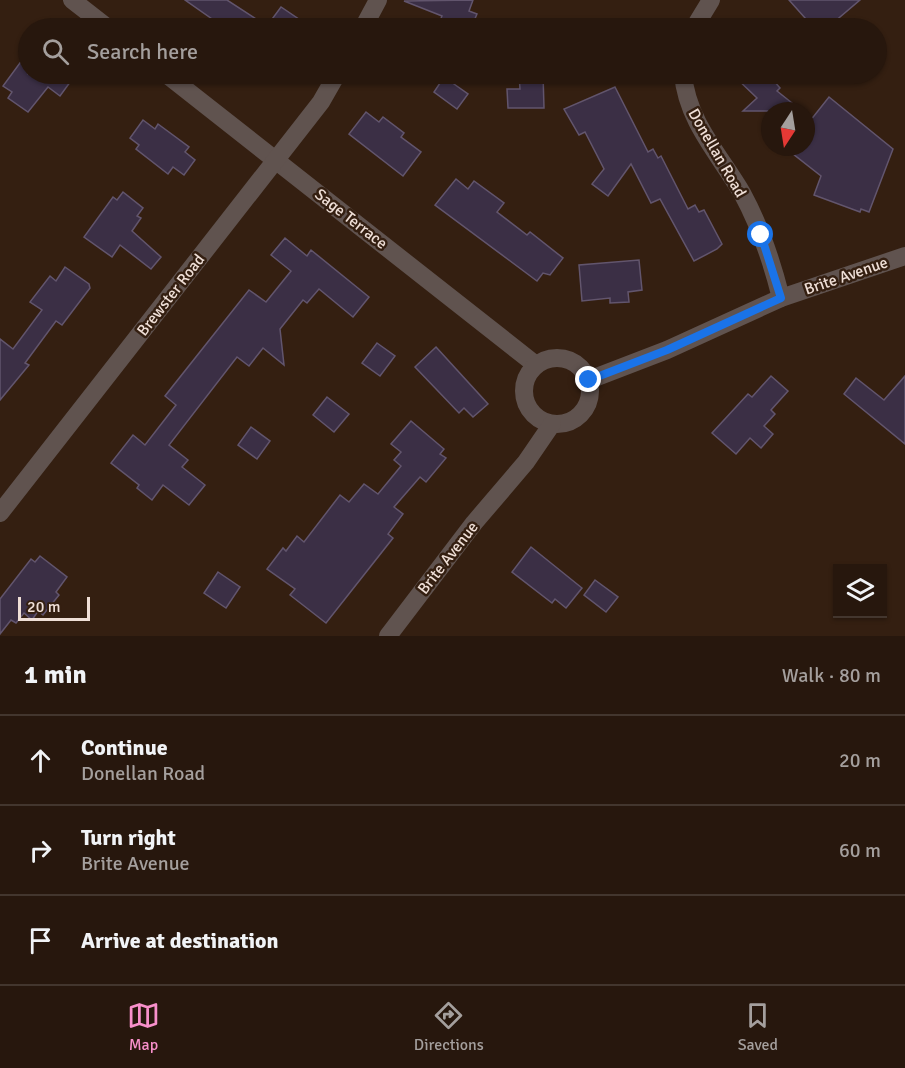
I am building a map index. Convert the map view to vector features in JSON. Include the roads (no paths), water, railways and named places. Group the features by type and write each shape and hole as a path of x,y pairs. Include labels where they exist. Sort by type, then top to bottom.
{"street":[{"path":"72,0 95,18"},
{"path":"368,18 378,0"},
{"path":"700,18 711,0"},
{"name":"Sage Terrace","path":"179,84 536,365"},
{"name":"Brewster Road","path":"0,513 321,102 331,84"},
{"name":"Donellan Road","path":"685,84 692,114 742,194 761,235 781,298"},
{"name":"Brite Avenue","path":"589,380 667,350 781,298 905,256"},
{"path":"554,358 568,359 583,370 589,380 590,394 587,407 571,421 552,424 533,414 524,394 525,382 536,365 554,358"},
{"name":"Brite Avenue","path":"388,636 474,523 526,462 552,424"}]}
